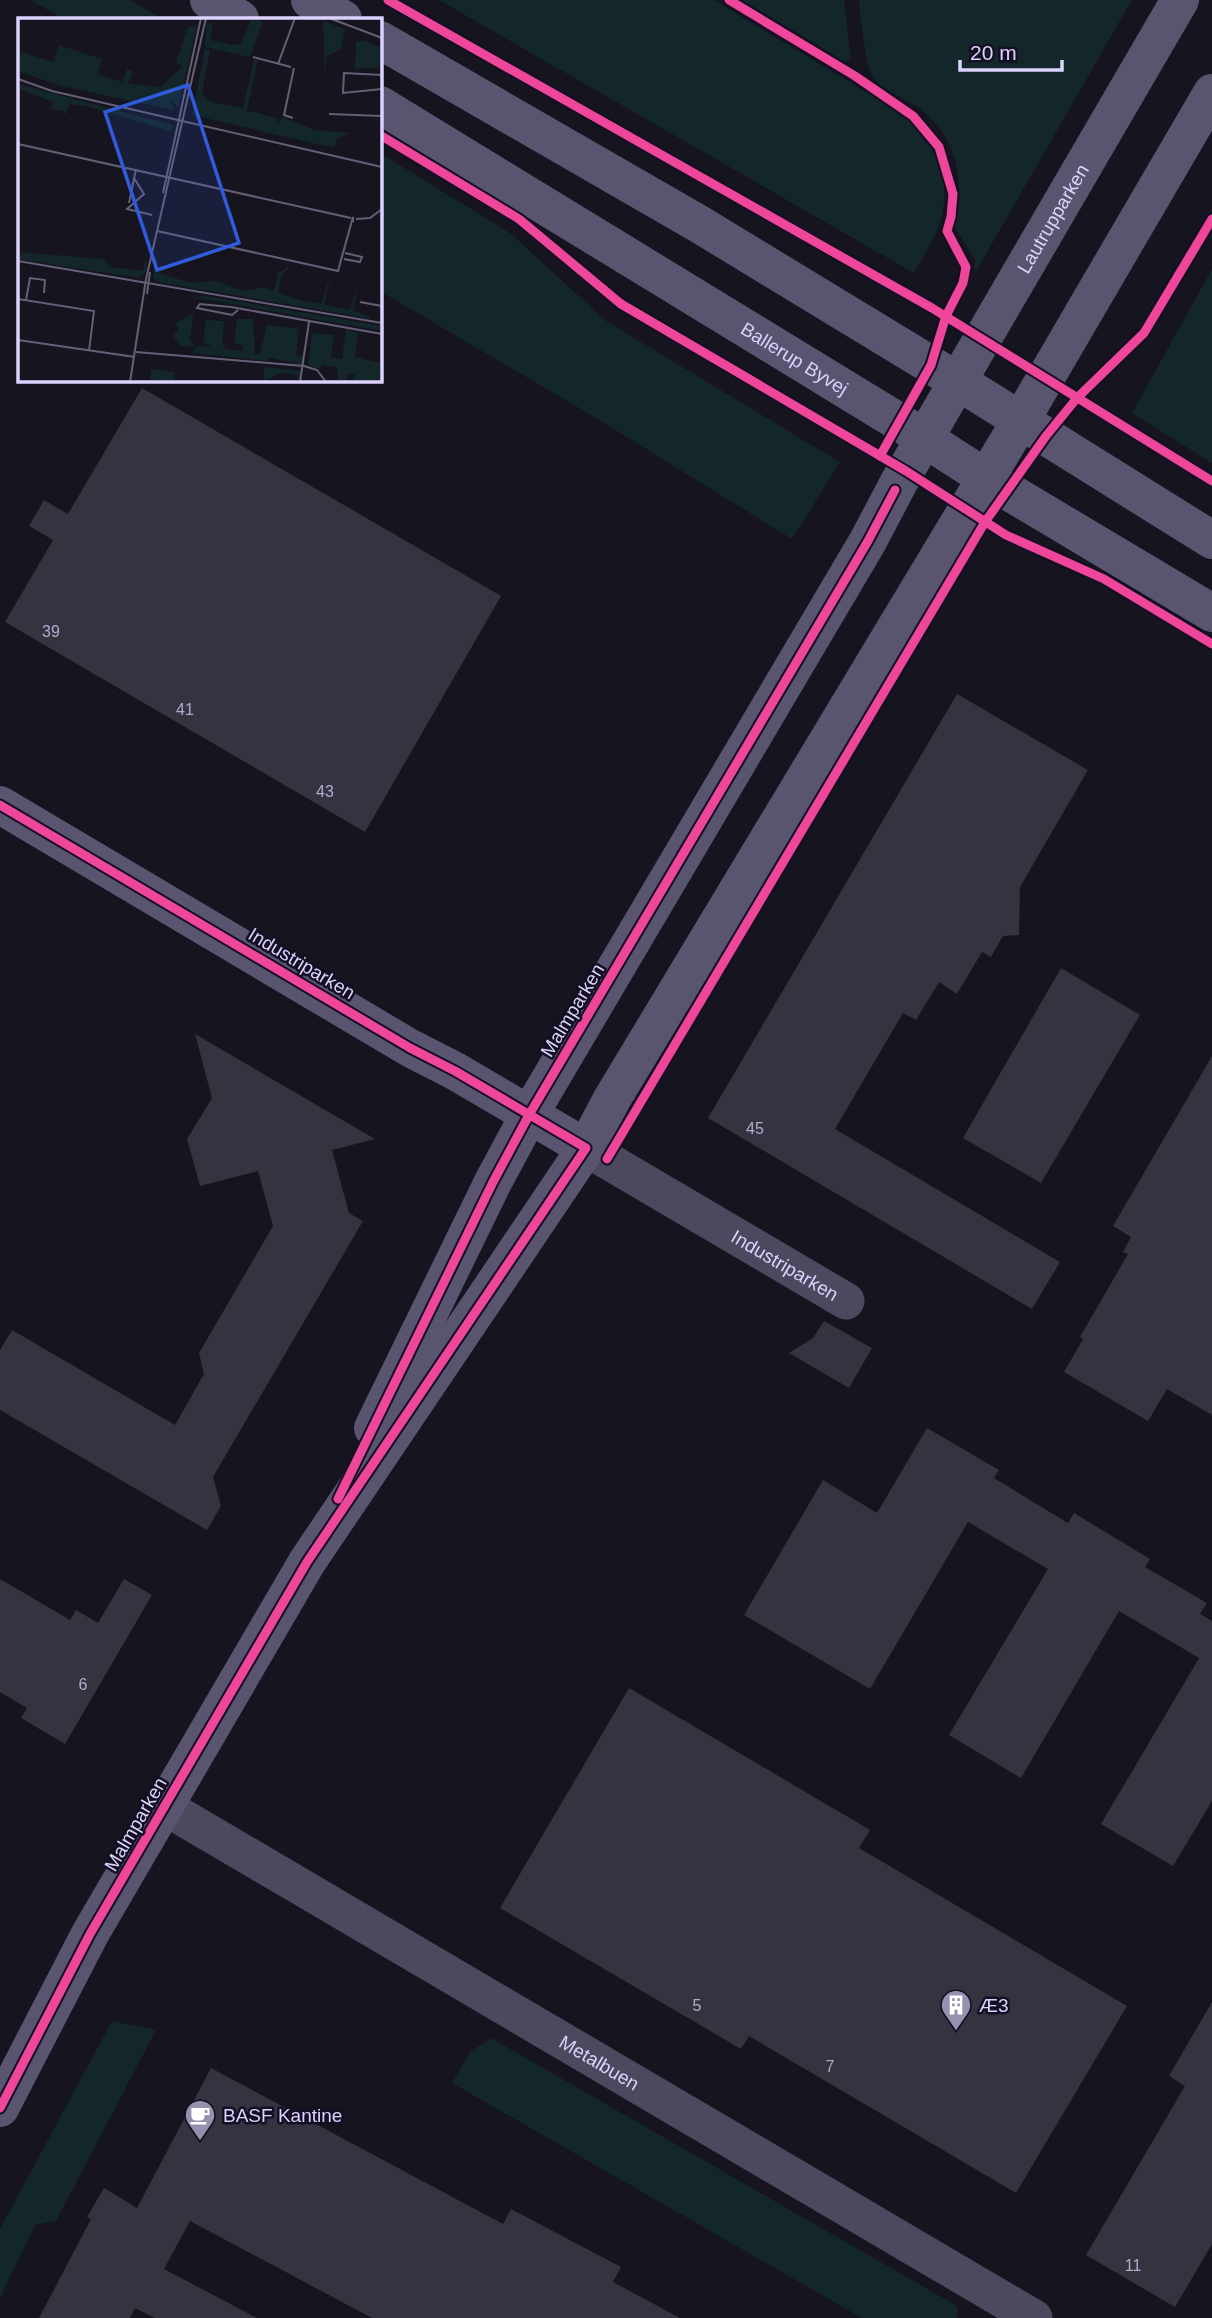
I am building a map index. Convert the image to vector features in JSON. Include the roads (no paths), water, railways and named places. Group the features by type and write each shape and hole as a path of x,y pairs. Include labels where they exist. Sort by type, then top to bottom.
{"street":[{"path":"209,0 238,18"},
{"path":"310,0 341,18"},
{"name":"Lautrupparken","path":"925,438 1180,0"},
{"path":"382,41 699,224 1212,540"},
{"path":"986,478 1212,93"},
{"name":"Ballerup Byvej","path":"382,106 986,478 1212,613"},
{"name":"Malmparken","path":"307,1562 475,1218 529,1115 868,541 925,438"},
{"name":"Malmparken","path":"0,2108 90,1934 307,1562 586,1148 627,1075 986,478"},
{"name":"Industriparken","path":"0,805 410,1048 455,1071 846,1301"},
{"name":"Metalbuen","path":"165,1807 1034,2318"}],"place":[{"name":"Æ3","path":"956,2032"},
{"name":"BASF Kantine","path":"200,2142"}]}
